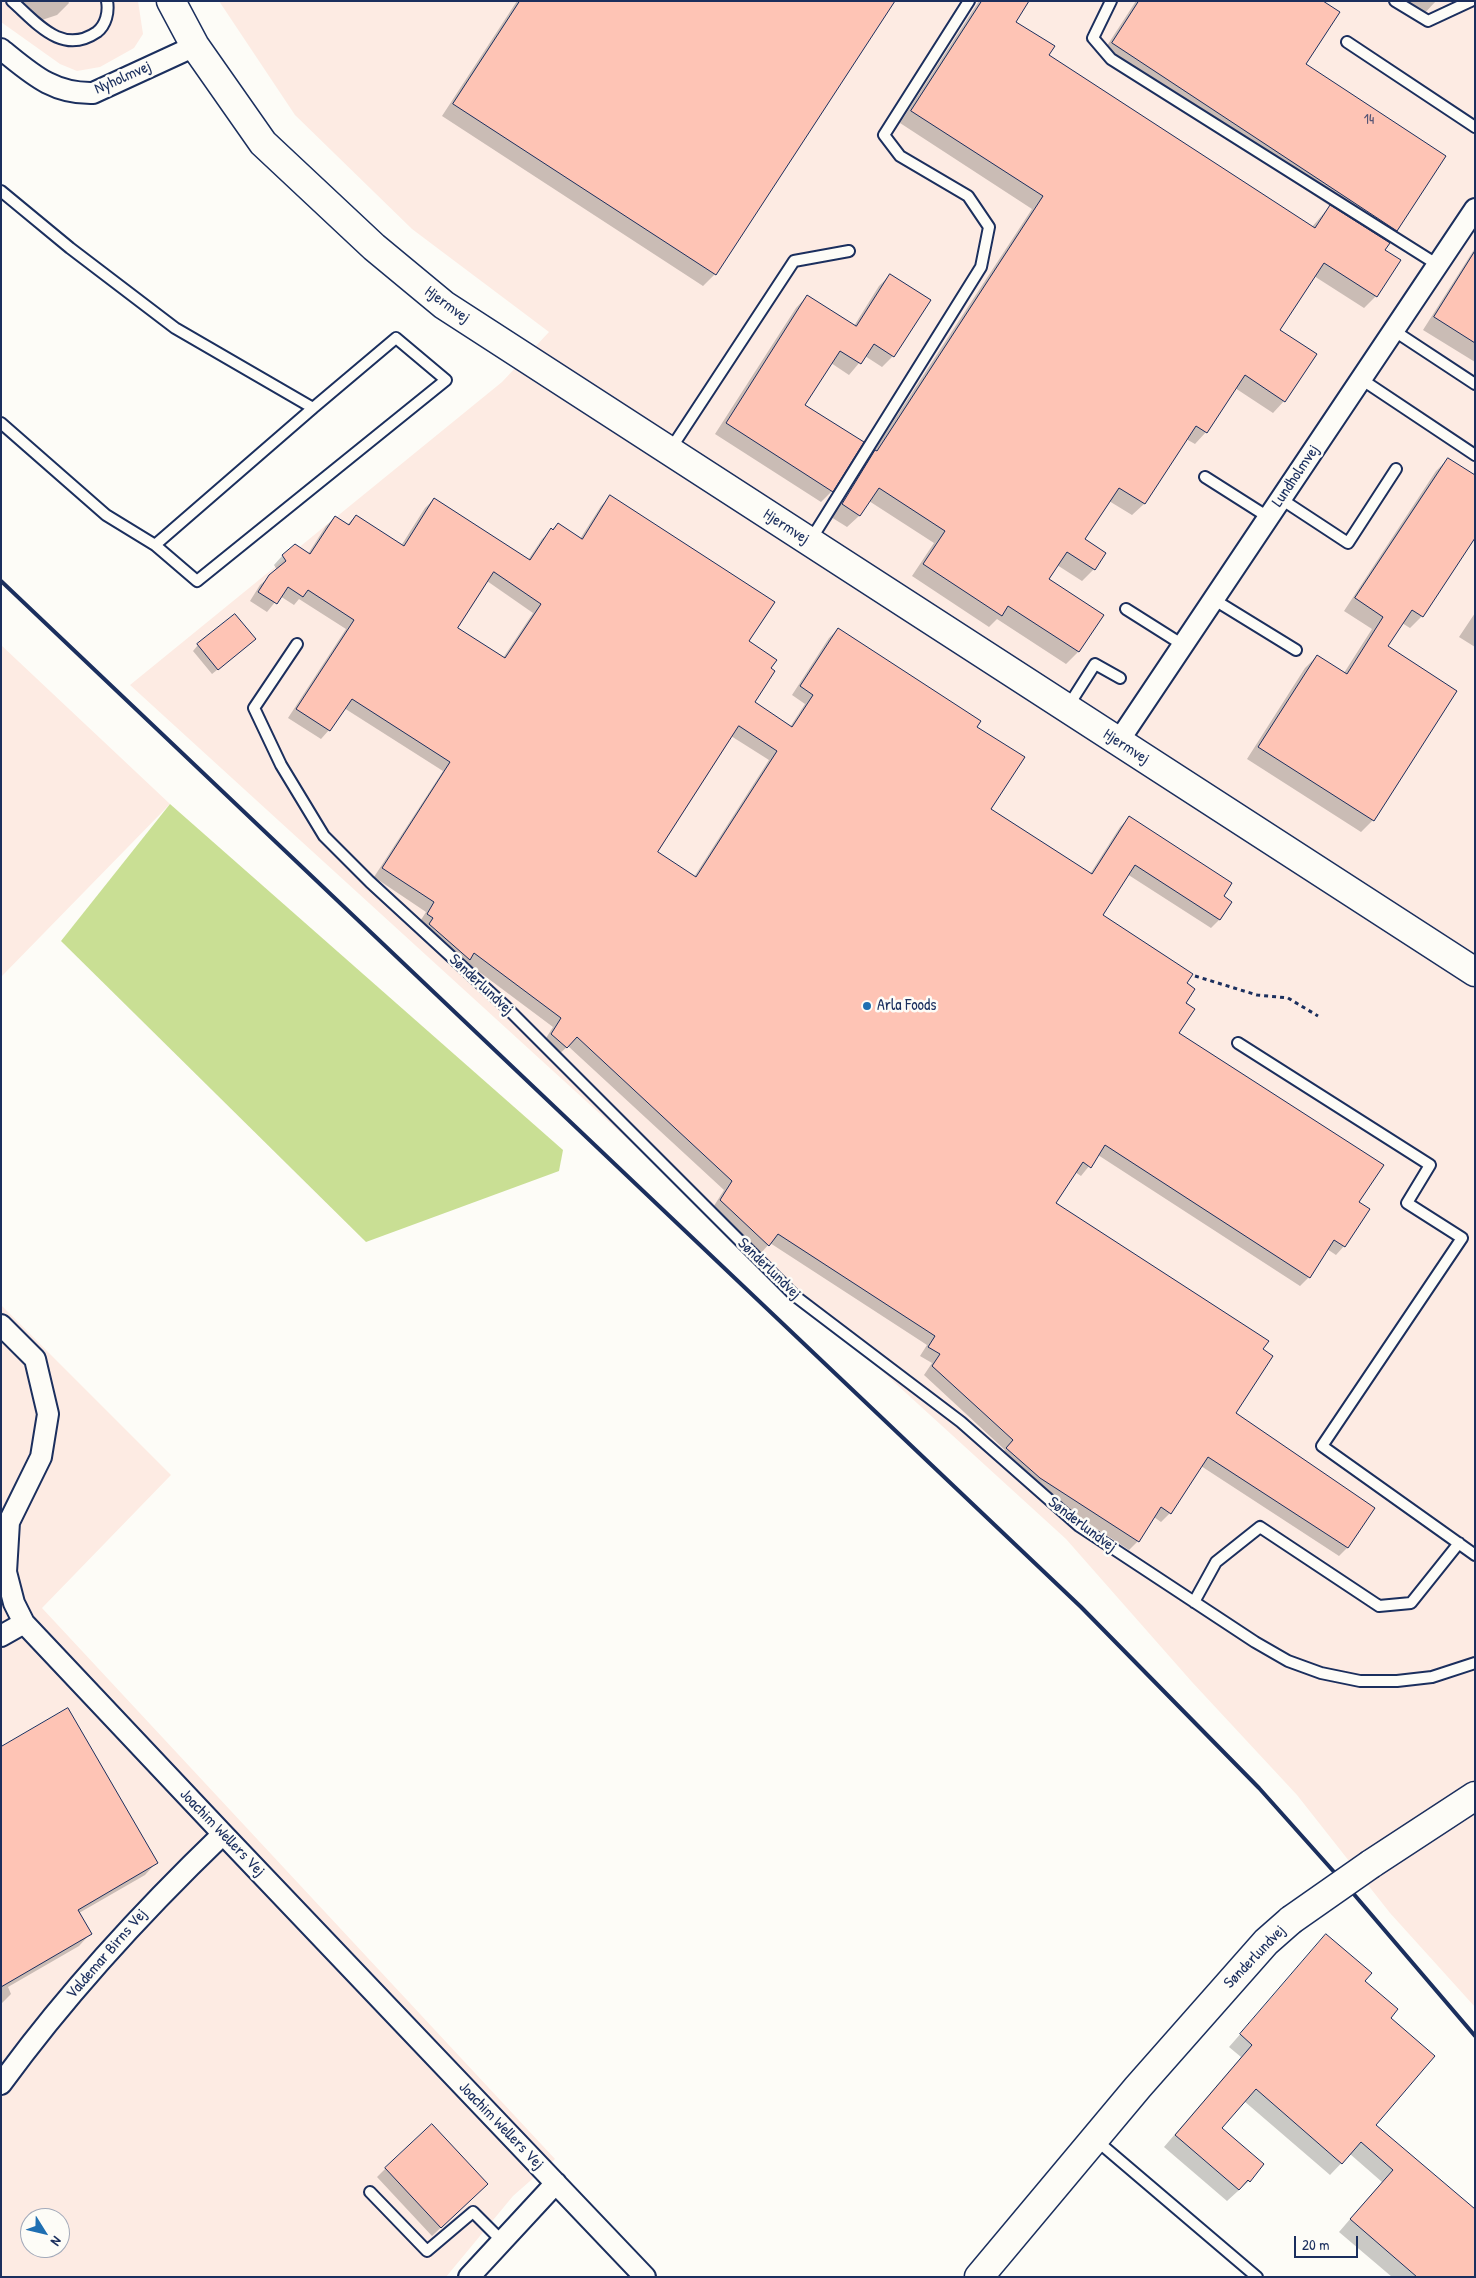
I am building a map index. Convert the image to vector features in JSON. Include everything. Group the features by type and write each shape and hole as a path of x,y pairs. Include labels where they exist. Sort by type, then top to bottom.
{"street":[{"name":"Hjermvej","path":"171,1 195,46 263,143 374,247 444,305 1475,972"},
{"name":"Nyholmvej","path":"1,48 36,77 60,90 76,94 93,93 195,46"},
{"name":"Lundholmvej","path":"1118,742 1475,209"},
{"name":"Joachim Wellers Vej","path":"1,1325 35,1359 48,1414 41,1457 9,1522 6,1572 14,1603 24,1622 645,2277"},
{"path":"1,1636 24,1622"},
{"name":"Sønderlundvej","path":"979,2277 1095,2139 1266,1942 1291,1920 1475,1796"},
{"name":"Valdemar Birns Vej","path":"1,2084 53,2016 102,1958 148,1907 223,1834"},
{"path":"469,2277 556,2183"}],"lane":[{"path":"12,1 55,38 81,41 99,30 109,12 107,1"},
{"path":"810,542 981,268 989,227 968,196 900,156 884,135 969,1"},
{"path":"1111,1 1093,38 1111,59 1438,265"},
{"path":"1395,1 1428,21 1471,1"},
{"path":"1347,42 1475,127"},
{"path":"1,191 70,248 176,328 313,408"},
{"path":"670,451 794,261 849,251"},
{"path":"1393,330 1475,384"},
{"path":"1,423 106,515 155,545 197,581 446,380 396,338 155,545"},
{"path":"1361,379 1475,455"},
{"path":"1280,499 1348,543 1396,469"},
{"path":"1204,477 1268,517"},
{"path":"1213,599 1296,650"},
{"path":"1126,609 1183,645"},
{"name":"Sønderlundvej","path":"297,644 254,708 281,765 324,836 370,882 506,1007 795,1296 961,1422 1079,1526 1288,1661 1320,1673 1360,1681 1397,1681 1432,1677 1475,1663"},
{"path":"1067,709 1095,664 1120,678"},
{"path":"1238,1043 1430,1165 1407,1203 1462,1238 1322,1446 1475,1555"},
{"path":"1194,1602 1216,1562 1260,1526 1379,1606 1411,1603 1459,1543"},
{"path":"1095,2139 1257,2277"},
{"path":"370,2192 427,2251 473,2212 502,2241"}],"path":[{"path":"1195,976 1257,994 1288,998 1318,1016"}],"shaded area":[{"path":"1,1 138,1 143,34 134,48 100,67 77,71 60,64 1,22"},
{"path":"219,1 1475,1 1475,2007 1390,1913 1297,1795 1192,1682 1066,1539 130,685 502,382 549,332 412,229 295,115"},
{"path":"1,645 170,804 1,977"},
{"path":"1,1305 171,1475 42,1608 555,2159 513,2196 446,2277 1,2277"}],"green space":[{"path":"170,804 563,1150 559,1171 366,1242 61,941"}],"building":[{"path":"520,1 895,1 716,275 453,104"},
{"path":"982,1 1029,1 1016,22 1055,46 1049,55 1315,228 1330,205 1390,243 1385,250 1401,260 1377,297 1324,263 1280,330 1317,354 1285,402 1245,375 1207,433 1196,426 1145,504 1119,488 1085,539 1106,553 1095,570 1067,552 1049,579 1104,615 1079,652 1008,606 1002,616 923,564 945,531 879,488 860,516 842,504 875,450 877,451 1043,196 911,111"},
{"path":"1139,1 1323,1 1340,12 1306,64 1446,156 1397,231 1112,43"},
{"path":"1475,251 1475,343 1434,317"},
{"path":"890,274 931,300 894,357 874,344 861,364 840,351 805,405 864,442 833,492 726,423 807,295 856,326"},
{"path":"1448,458 1475,475 1475,538 1423,617 1412,610 1388,646 1457,691 1374,821 1258,747 1317,655 1347,674 1383,617 1355,598"},
{"name":"Arla Foods","path":"610,495 775,602 749,641 777,660 771,668 775,671 755,702 792,727 813,695 800,686 838,628 981,721 977,727 1025,757 991,809 1092,874 1129,816 1232,883 1224,896 1232,902 1220,920 1135,865 1103,915 1193,974 1187,983 1195,989 1186,1003 1195,1009 1179,1033 1384,1165 1359,1202 1370,1209 1345,1247 1334,1240 1310,1278 1105,1145 1091,1168 1083,1162 1056,1203 1269,1341 1263,1349 1273,1356 1236,1413 1375,1508 1348,1548 1208,1457 1171,1514 1161,1507 1139,1542 1040,1478 1006,1448 1013,1440 932,1366 940,1354 928,1347 935,1336 778,1234 769,1246 720,1200 732,1181 577,1037 567,1048 551,1034 561,1018 474,953 470,960 429,924 433,918 427,914 434,902 382,868 450,762 352,699 330,731 296,709 354,620 308,590 303,597 288,587 277,604 258,592 269,575 286,561 282,555 295,544 310,554 335,516 349,525 356,515 404,546 434,498 530,560 551,528 553,530 558,523 582,539","holes":["494,572 541,604 505,658 458,628","739,726 777,751 696,877 658,852"]},
{"path":"235,614 256,639 218,670 197,644"},
{"path":"68,1708 158,1863 78,1910 92,1934 1,1987 1,1747"},
{"path":"1326,1934 1372,1973 1365,1981 1398,2009 1391,2018 1435,2056 1376,2125 1475,2209 1475,2277 1417,2277 1350,2219 1393,2170 1361,2142 1342,2164 1256,2089 1222,2128 1264,2164 1250,2182 1248,2180 1239,2190 1175,2135 1252,2045 1240,2034"},
{"path":"432,2124 488,2184 441,2228 385,2168"}],"railway":[{"path":"1,581 1081,1607 1259,1788 1352,1892 1475,2036"}],"place":[{"name":"Arla Foods","path":"867,1006"}]}
